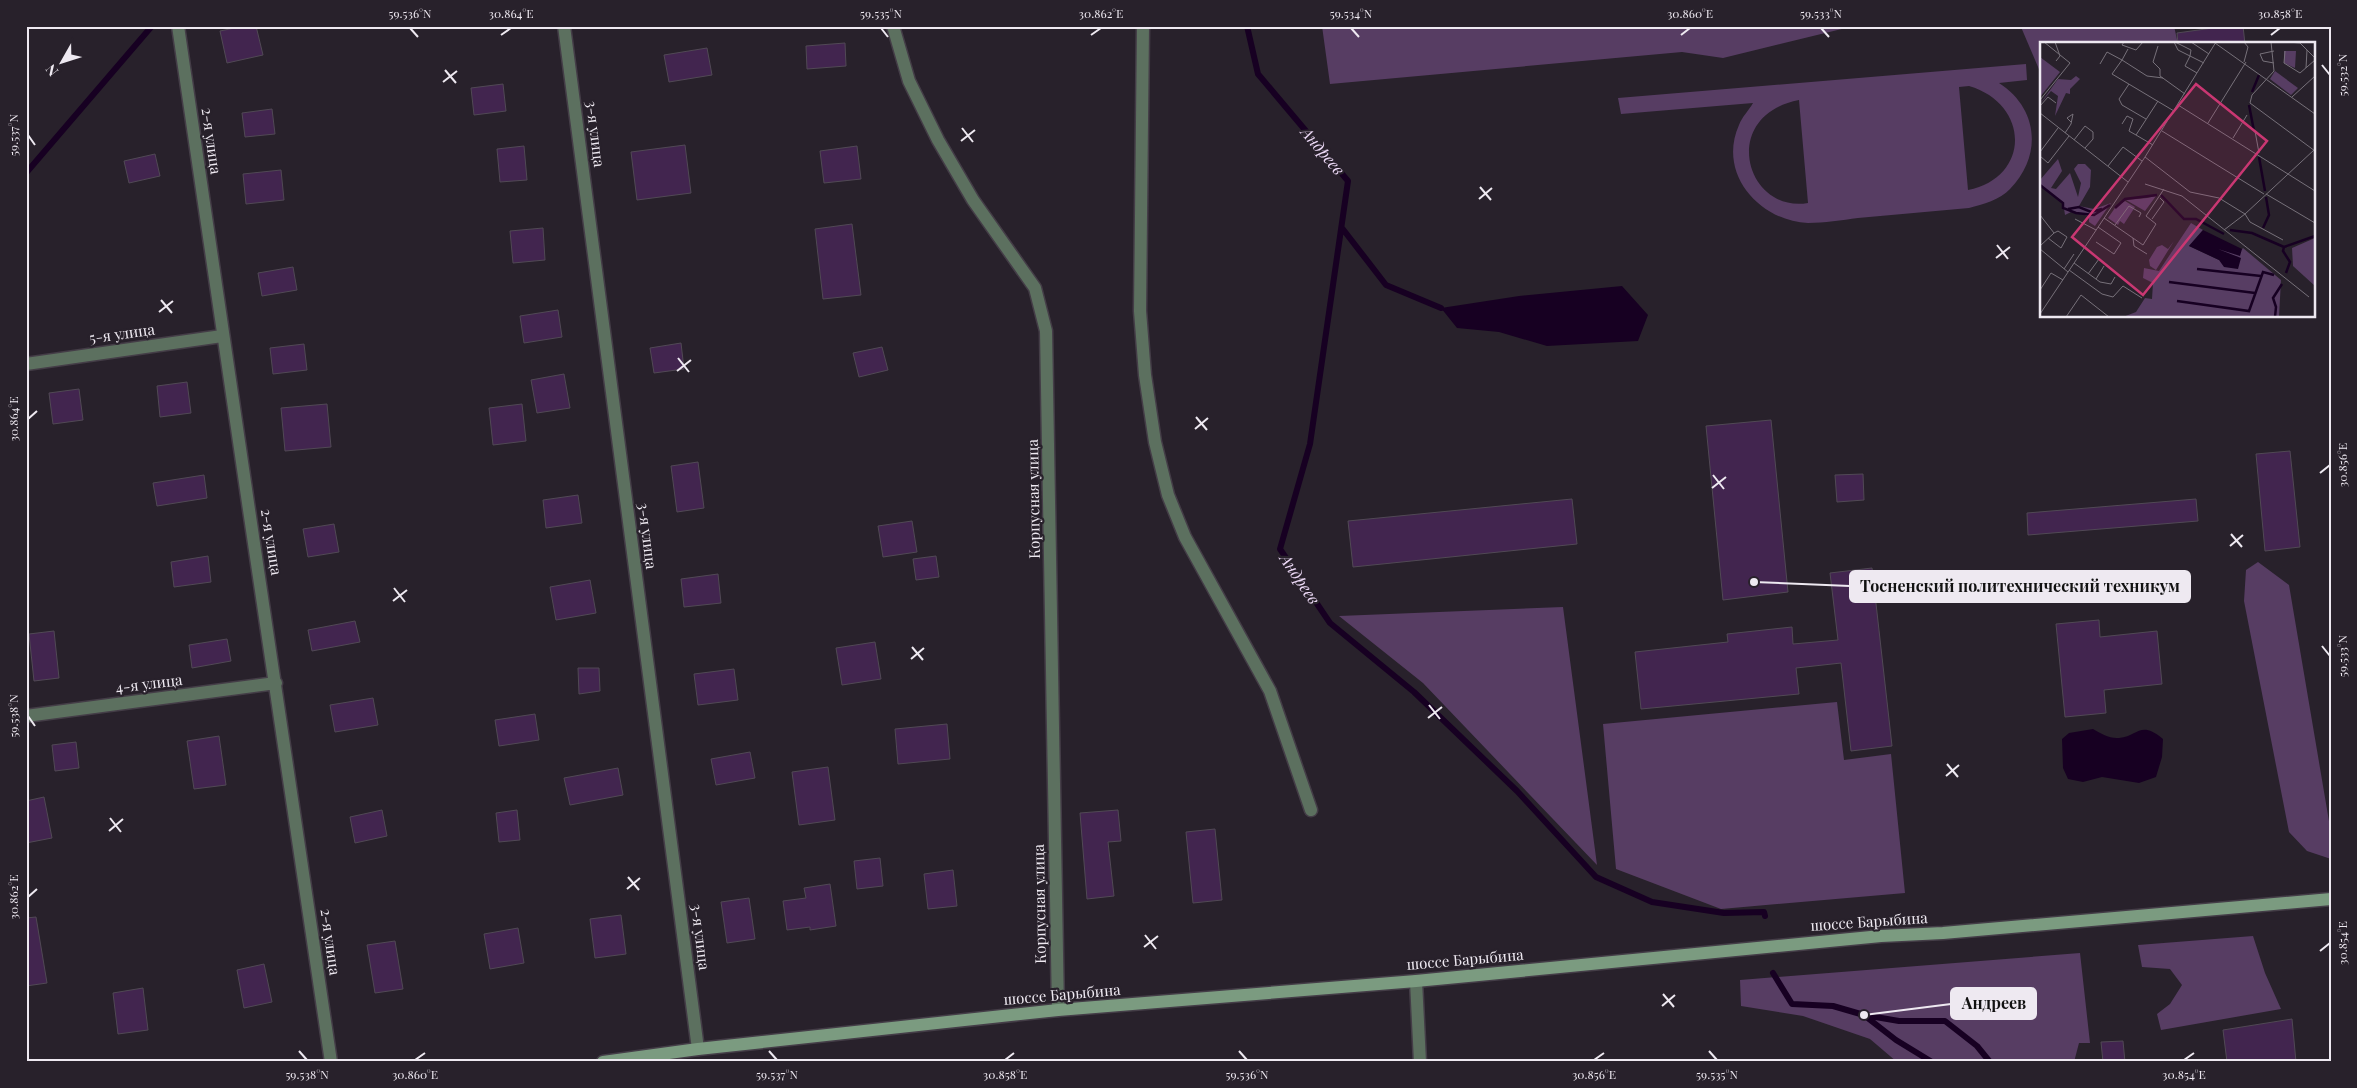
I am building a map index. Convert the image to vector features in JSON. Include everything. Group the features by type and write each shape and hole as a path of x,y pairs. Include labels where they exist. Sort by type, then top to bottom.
{"main road":[{"name":"шоссе Барыбина","path":"603,1062 698,1049 1058,1010 1416,981 1843,940 2331,899"}],"street":[{"name":"2-я улица","path":"178,26 222,336 276,683 331,1062"},
{"name":"3-я улица","path":"564,26 698,1049"},
{"name":"Корпусная улица","path":"893,26 913,90 938,140 973,200 1035,288 1046,331 1058,1010"},
{"path":"1143,26 1140,311 1145,375 1155,442 1168,495 1184,537 1270,691 1311,810"},
{"name":"5-я улица","path":"26,364 222,336"},
{"name":"4-я улица","path":"26,716 276,683"},
{"path":"1416,981 1420,1062"}],"shaded area":[{"path":"1322,26 1854,26 1723,58 1682,52 1330,84"},
{"path":"1984,26 2174,26 2178,42 2040,42 2040,72 2021,27"},
{"path":"2026,64 2027,80 1999,83 2012,93 2022,105 2032,133 2031,147 2028,162 2021,176 2006,193 1985,203 1969,208 1808,223 1790,220 1774,214 1759,204 1747,192 1739,177 1734,161 1734,143 1740,122 1753,103 1621,114 1618,98","holes":["1969,86 1989,95 2003,108 2012,123 2015,140 2012,156 2003,171 1989,183 1968,190 1959,87","1799,100 1808,203 1786,202 1769,194 1757,179 1750,162 1750,143 1758,124 1774,109"]},
{"path":"1622,286 1648,315 1638,341 1547,346 1499,332 1457,328 1441,308 1519,296"},
{"path":"2258,562 2289,585 2331,833 2331,859 2307,851 2289,832 2244,601 2246,570"},
{"path":"1563,607 1597,865 1423,683 1339,616"},
{"path":"1837,702 1844,760 1891,754 1905,893 1721,909 1616,869 1603,724"},
{"path":"2093,729 2112,738 2126,737 2144,730 2155,733 2163,739 2162,757 2156,777 2139,783 2102,777 2083,782 2068,779 2063,768 2062,739 2069,733"},
{"path":"2253,936 2265,973 2281,1009 2161,1030 2157,1014 2170,1004 2182,985 2170,969 2142,967 2138,945"},
{"path":"2080,953 2090,1043 2079,1043 2074,1062 1897,1062 1870,1039 1803,1016 1741,1006 1740,980"}],"building":[{"path":"244,26 256,26 263,55 227,63 220,31"},
{"path":"2227,26 2243,26 2245,42 2178,42 2177,33"},
{"path":"845,43 846,66 807,69 806,46"},
{"path":"707,48 712,75 669,82 664,55"},
{"path":"503,84 506,111 474,115 471,88"},
{"path":"272,109 275,134 245,137 242,113"},
{"path":"685,145 691,193 637,200 631,152"},
{"path":"524,146 527,180 500,182 497,149"},
{"path":"857,146 861,179 824,183 820,151"},
{"path":"155,154 160,176 129,183 124,161"},
{"path":"281,170 284,200 246,204 243,174"},
{"path":"852,224 861,295 823,299 815,229"},
{"path":"543,228 545,260 513,263 510,231"},
{"path":"293,267 297,290 262,296 258,273"},
{"path":"558,310 562,337 524,343 520,316"},
{"path":"681,343 684,369 654,373 650,348"},
{"path":"304,344 307,370 273,374 270,348"},
{"path":"882,347 888,370 859,377 853,353"},
{"path":"564,374 570,408 537,413 531,380"},
{"path":"187,382 191,413 160,417 157,386"},
{"path":"79,389 83,420 53,424 49,393"},
{"path":"327,404 331,447 285,451 281,408"},
{"path":"522,404 526,441 493,445 489,408"},
{"path":"1771,420 1788,592 1723,600 1706,426"},
{"path":"2290,451 2300,547 2265,551 2256,454"},
{"path":"698,462 704,508 677,512 671,466"},
{"path":"1863,474 1864,500 1837,502 1835,475"},
{"path":"204,475 207,498 157,506 153,483"},
{"path":"578,495 582,523 546,528 543,500"},
{"path":"1572,499 1577,544 1353,567 1348,521"},
{"path":"2196,499 2198,521 2028,535 2027,513"},
{"path":"912,521 917,552 883,557 878,526"},
{"path":"334,524 339,552 308,557 303,529"},
{"path":"208,556 211,582 174,587 171,562"},
{"path":"936,556 939,577 916,580 913,559"},
{"path":"1872,568 1892,746 1851,751 1841,663 1796,668 1799,694 1641,709 1635,652 1728,642 1727,634 1792,627 1793,644 1838,640 1830,573"},
{"path":"718,574 721,603 684,607 681,579"},
{"path":"590,580 596,613 556,620 550,587"},
{"path":"2099,620 2100,637 2157,631 2162,684 2104,690 2106,713 2065,717 2056,624"},
{"path":"355,621 360,642 312,651 308,630"},
{"path":"54,631 59,678 34,681 29,634"},
{"path":"227,639 231,661 192,668 189,645"},
{"path":"875,642 881,679 842,685 836,648"},
{"path":"578,668 599,668 600,691 579,694"},
{"path":"734,669 738,700 698,705 694,674"},
{"path":"373,698 378,725 335,732 330,705"},
{"path":"535,714 539,740 499,746 495,720"},
{"path":"947,724 950,759 898,764 895,729"},
{"path":"219,736 226,785 194,789 187,741"},
{"path":"76,742 79,768 55,771 52,745"},
{"path":"750,752 755,778 716,785 711,759"},
{"path":"828,767 835,820 799,825 792,772"},
{"path":"618,768 623,795 570,805 564,778"},
{"path":"44,797 52,838 26,843 26,801"},
{"path":"382,810 387,836 355,843 350,817"},
{"path":"517,810 520,840 499,842 496,813"},
{"path":"1118,810 1121,841 1108,842 1114,896 1087,899 1080,813"},
{"path":"1215,829 1222,900 1193,903 1186,832"},
{"path":"880,858 883,886 857,889 854,861"},
{"path":"953,870 957,906 928,909 924,874"},
{"path":"830,884 836,926 810,930 810,927 787,930 783,901 806,898 804,888"},
{"path":"749,898 755,939 727,943 721,902"},
{"path":"621,915 626,954 595,958 590,919"},
{"path":"36,917 47,983 26,986 26,918"},
{"path":"518,928 524,963 490,969 484,934"},
{"path":"395,941 403,989 375,993 367,945"},
{"path":"264,964 272,1002 244,1008 237,970"},
{"path":"143,988 148,1030 118,1034 113,993"},
{"path":"2292,1019 2296,1062 2227,1062 2223,1030"},
{"path":"2123,1041 2125,1062 2103,1062 2101,1042"}],"waterway":[{"path":"26,173 152,26"},
{"name":"Андреев","path":"1247,26 1258,74 1348,181 1310,444 1280,549 1330,623 1414,692 1517,791 1596,877 1652,902 1724,913 1764,912 1765,916"},
{"path":"1342,228 1386,285 1441,308"},
{"name":"Андреев","path":"1773,973 1792,1004 1833,1006 1864,1015 1899,1021 1945,1021 1977,1046 1990,1062"},
{"path":"1865,1016 1896,1040 1932,1062"}],"place":[{"name":"Тосненский политехнический техникум","path":"1754,582"},
{"name":"Андреев","path":"1864,1015"}]}
